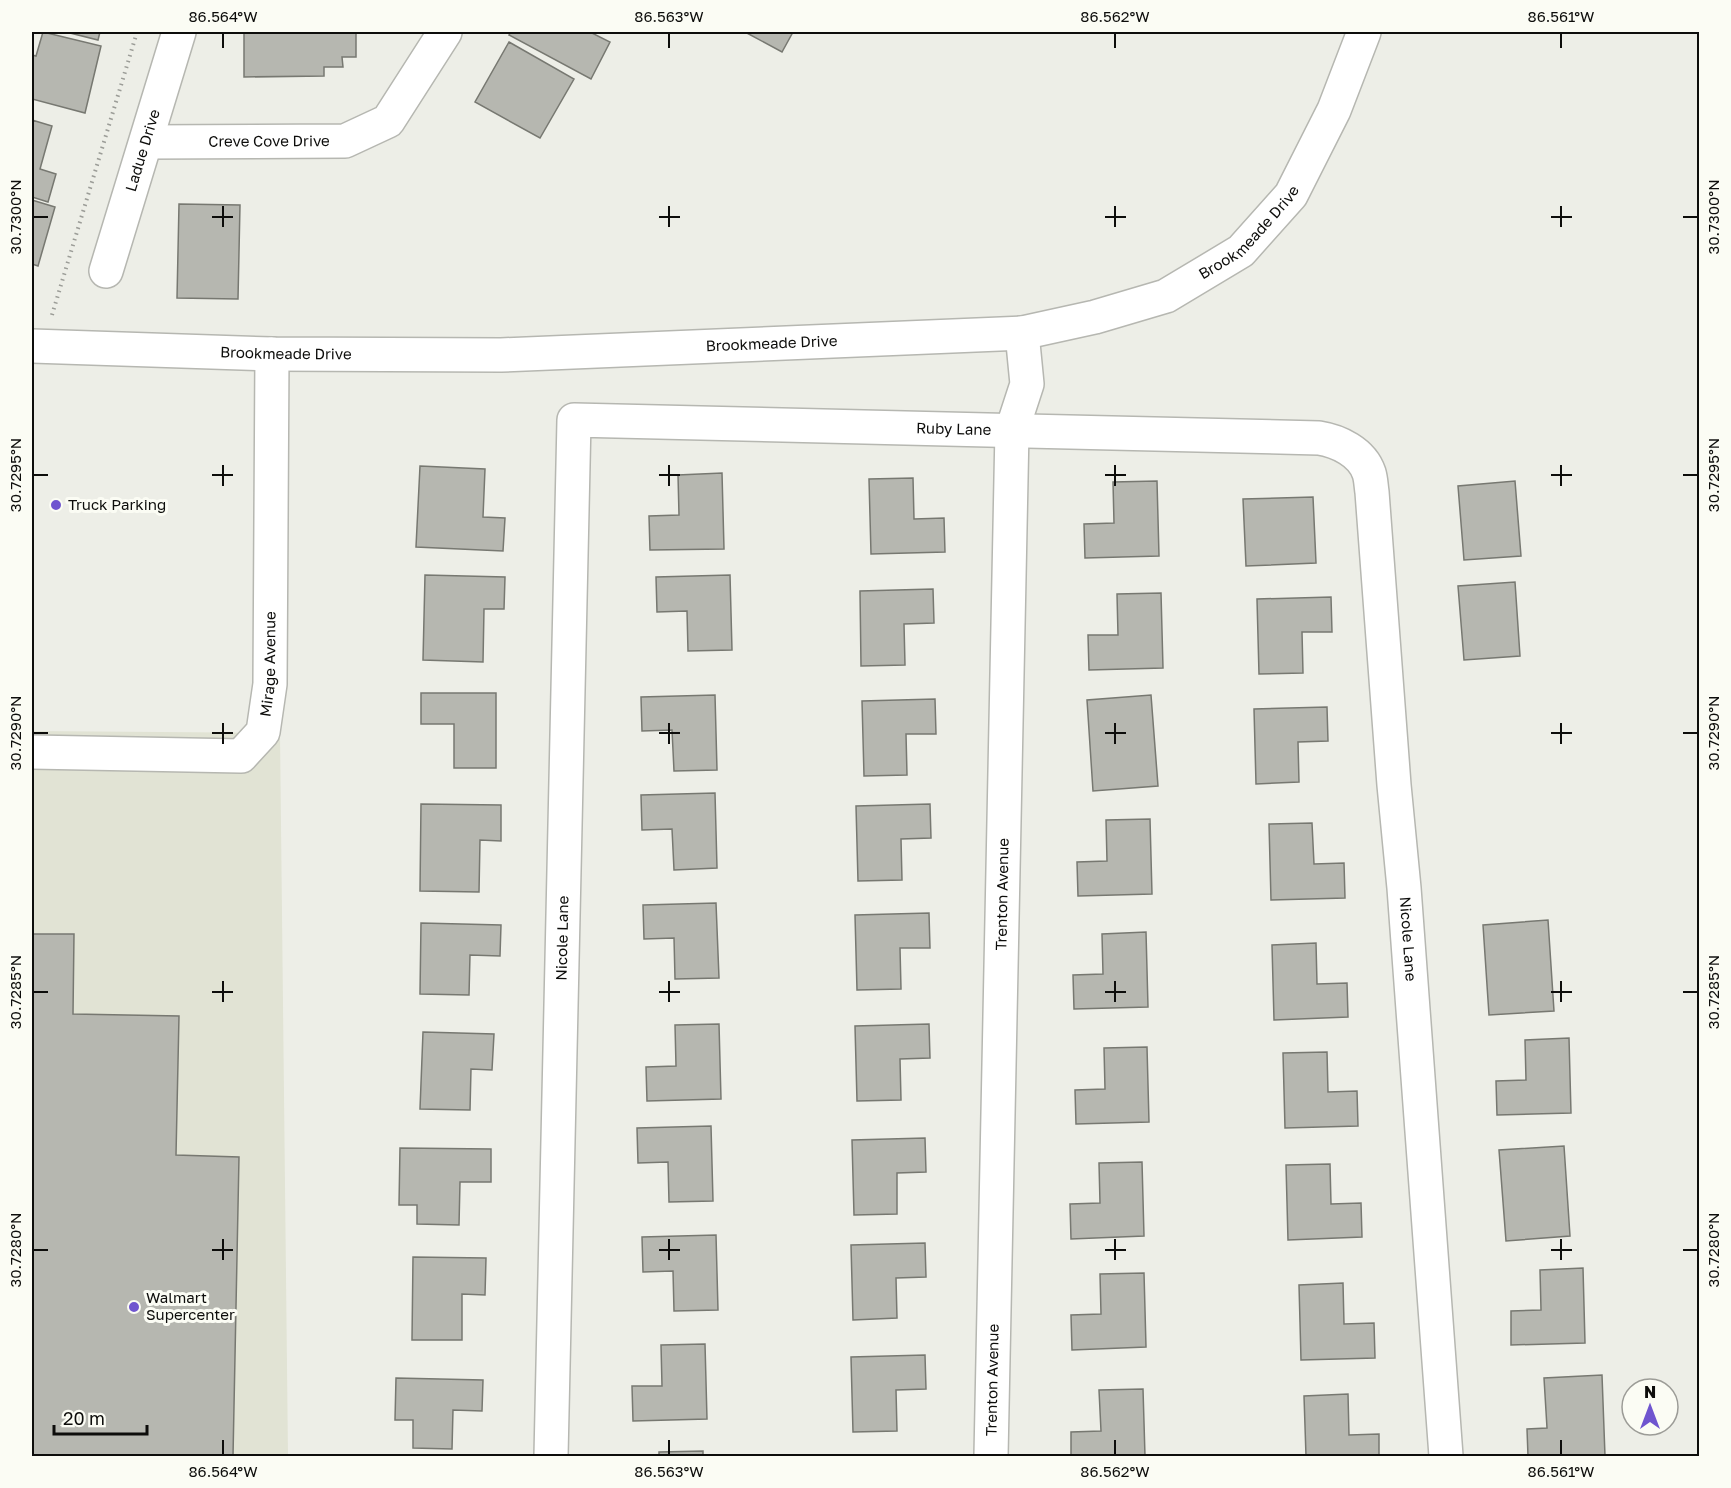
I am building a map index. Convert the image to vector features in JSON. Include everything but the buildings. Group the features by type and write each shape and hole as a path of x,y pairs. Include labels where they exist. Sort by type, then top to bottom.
{"street":[{"name":"Ladue Drive","path":"106,271 179,32"},
{"name":"Creve Cove Drive","path":"147,142 345,141 388,121 445,32"},
{"name":"Brookmeade Drive","path":"37,346 272,354 501,355 1022,333 1095,317 1166,296 1241,250 1291,195 1334,110 1364,32"},
{"name":"Trenton Avenue","path":"991,1456 1012,430 1027,384 1022,333"},
{"name":"Mirage Avenue","path":"32,752 241,756 263,732 270,684 272,354"},
{"name":"Ruby Lane","path":"574,420 1332,440"},
{"name":"Nicole Lane","path":"550,1456 574,420"},
{"name":"Nicole Lane","path":"1332,440 1342,444 1357,456 1369,471 1372,492 1446,1456"}],"path":[{"path":"37,346 137,32"}],"shaded area":[{"path":"32,731 280,733 288,1456 32,1456"}],"place":[{"name":"Truck Parking","path":"56,505"},
{"name":"Walmart Supercenter","path":"134,1307"}]}
